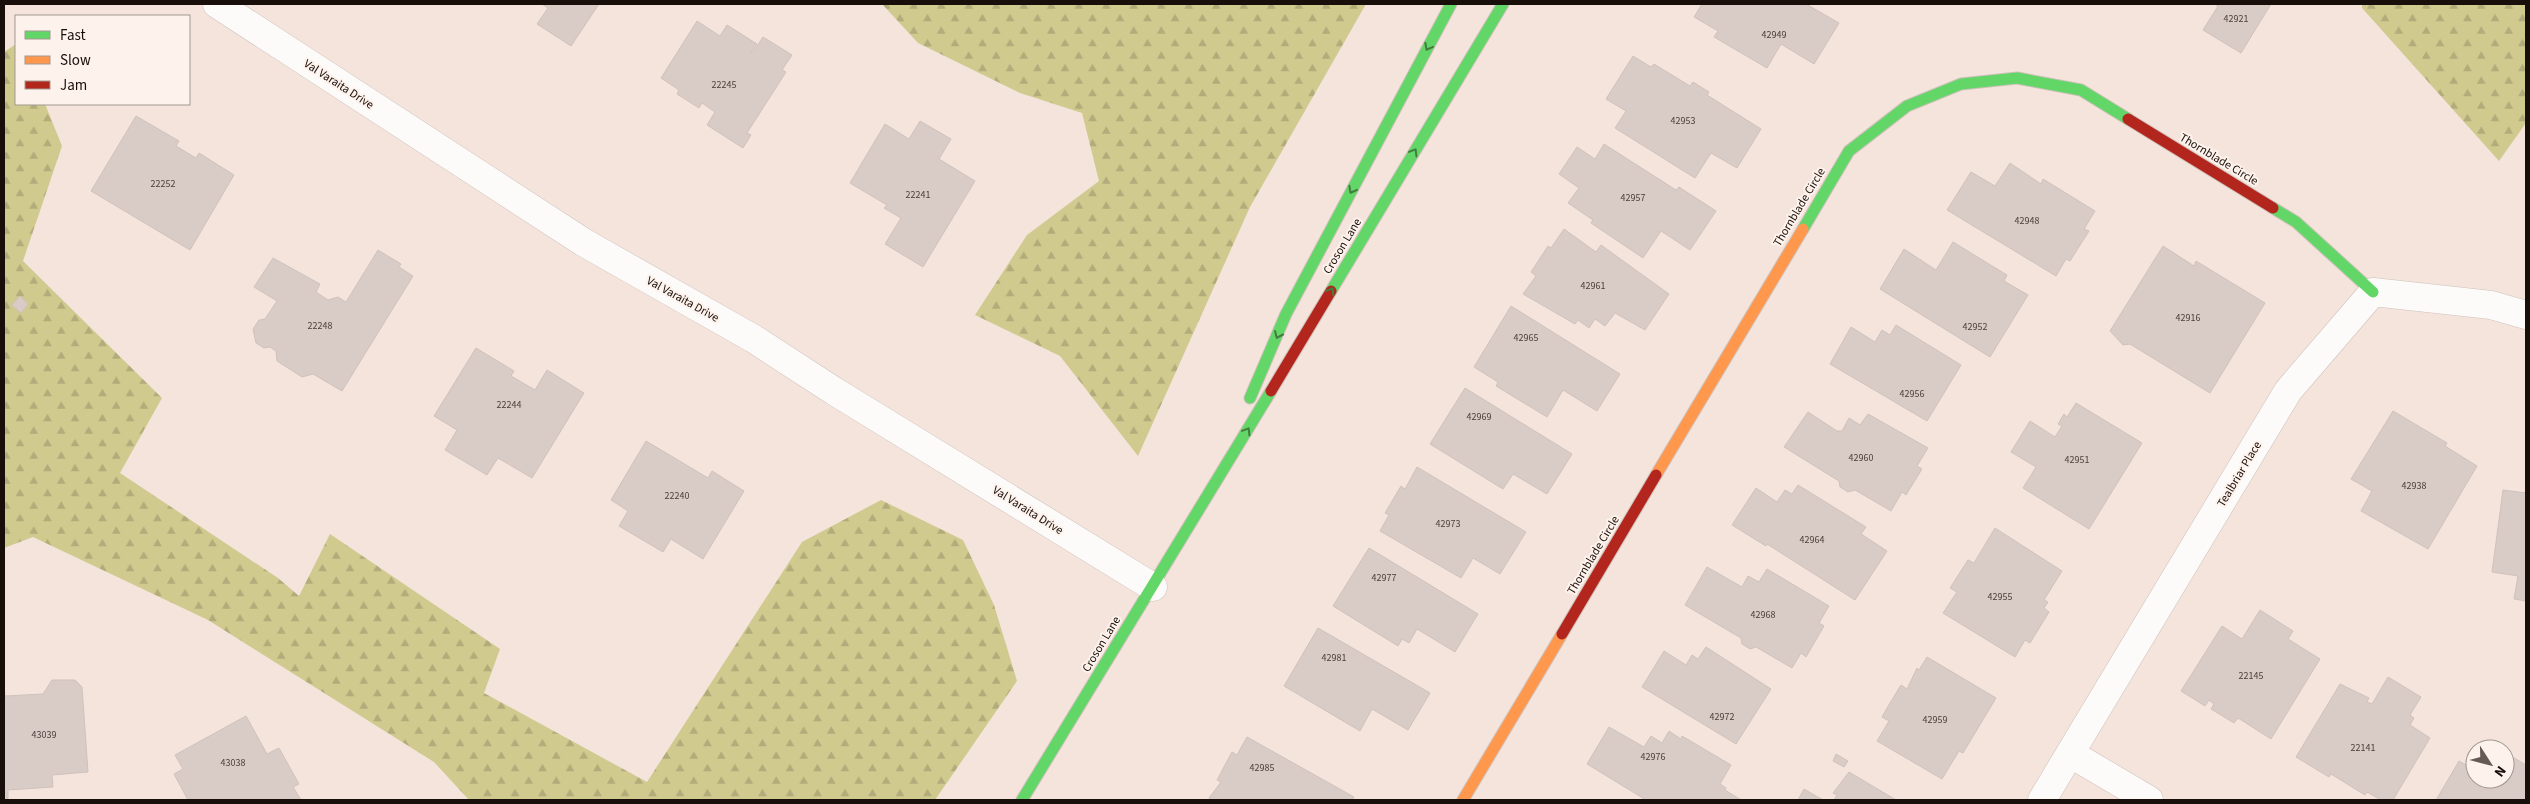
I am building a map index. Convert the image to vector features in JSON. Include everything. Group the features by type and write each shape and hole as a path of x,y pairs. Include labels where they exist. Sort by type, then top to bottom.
{"main road":[{"name":"Croson Lane","path":"1204,503 1286,314 1451,4"},
{"name":"Croson Lane","path":"1022,800 1204,503 1503,4"},
{"name":"Thornblade Circle","path":"1463,800 1848,151 1907,106 1962,84 2017,78 2081,90 2296,222 2373,292"}],"street":[{"name":"Val Varaita Drive","path":"217,4 583,242 754,339 834,391 1153,587"},
{"path":"2373,292 2491,305 2526,315"},
{"name":"Tealbriar Place","path":"2042,800 2288,392 2373,292"},
{"path":"2071,754 2150,800"}],"green space":[{"path":"882,4 1366,4 1250,207 1138,456 1060,356 975,315 1027,235 1099,181 1082,113 1020,93 918,43"},
{"path":"2362,4 2526,4 2526,123 2499,161 2362,8"},
{"path":"15,45 15,105 45,105 62,146 23,261 162,398 120,473 278,578 299,596 330,534 500,649 484,693 647,782 802,542 881,500 963,540 994,605 1017,681 935,800 469,800 434,762 208,620 33,537 4,548 4,52"}],"building":[{"path":"542,4 599,4 571,46 537,24 548,8"},
{"path":"1702,4 1806,4 1839,23 1814,64 1781,44 1767,68 1714,37 1718,31 1694,17"},
{"path":"2214,4 2271,4 2241,53 2203,30 2218,6"},
{"path":"697,21 720,36 727,25 757,44 752,54 763,37 792,55 782,70 786,72 747,133 751,135 743,148 707,125 715,112 702,103 699,108 677,94 679,90 661,78"},
{"path":"1633,56 1651,67 1654,64 1690,86 1693,82 1709,92 1707,95 1761,129 1737,168 1711,153 1695,178 1615,128 1626,111 1606,99"},
{"path":"136,116 179,141 176,146 196,158 199,153 234,175 190,250 91,191"},
{"path":"920,121 951,139 939,159 975,181 923,267 885,244 901,218 884,208 887,205 850,183 885,124 909,139"},
{"path":"1604,144 1676,190 1679,187 1716,211 1690,250 1661,231 1643,258 1591,223 1593,220 1568,203 1579,188 1559,174 1577,147 1595,159"},
{"path":"2010,163 2041,184 2043,179 2095,211 2084,229 2089,231 2070,261 2066,259 2056,276 1947,210 1971,172 1995,186"},
{"path":"1564,229 1596,252 1601,245 1669,294 1645,330 1615,313 1605,326 1595,319 1589,328 1578,320 1575,324 1523,294 1536,276 1531,272 1548,246 1551,248"},
{"path":"1953,242 2007,275 2004,281 2028,295 1990,357 1880,289 1904,249 1936,270"},
{"path":"2163,246 2194,266 2196,261 2265,303 2210,393 2130,344 2123,345 2110,331"},
{"path":"378,250 401,264 399,267 413,276 342,391 313,374 302,377 277,361 276,351 270,347 264,348 256,343 253,329 259,320 265,319 277,301 254,287 273,258 320,284 316,292 328,300 338,297 346,302"},
{"path":"20,296 28,304 21,313 12,305"},
{"path":"1511,306 1620,374 1597,411 1563,390 1547,417 1496,386 1498,382 1474,367"},
{"path":"1896,325 1961,365 1927,421 1830,364 1851,327 1875,342 1882,330 1890,335"},
{"path":"476,348 514,371 511,376 535,390 547,370 584,393 532,478 498,458 487,475 445,450 457,430 434,416"},
{"path":"1465,388 1572,454 1547,494 1513,474 1503,489 1430,444"},
{"path":"2076,403 2142,443 2089,529 2023,488 2036,467 2011,452 2030,421 2055,437 2062,426 2058,424 2064,414 2067,417"},
{"path":"2393,411 2447,443 2445,446 2477,466 2428,549 2361,511 2372,491 2351,479"},
{"path":"1808,412 1837,431 1842,431 1849,418 1860,425 1868,414 1928,448 1917,466 1922,469 1906,495 1902,492 1891,511 1855,490 1848,492 1840,487 1839,481 1784,447"},
{"path":"646,441 708,478 712,471 744,491 703,559 671,539 663,552 619,526 628,511 611,500"},
{"path":"1417,467 1526,532 1500,574 1473,558 1461,578 1380,531 1389,515 1385,513 1401,486 1405,489"},
{"path":"1798,485 1866,527 1861,534 1887,551 1855,600 1767,544 1766,546 1732,525 1756,488 1777,502 1785,490 1792,494"},
{"path":"2503,490 2526,493 2526,601 2514,599 2518,576 2492,572"},
{"path":"1995,528 2062,571 2044,600 2048,602 2044,608 2049,612 2030,643 2025,640 2015,657 1943,613 1957,592 1950,588 1968,560 1974,563"},
{"path":"1369,548 1478,614 1455,652 1417,629 1409,643 1402,639 1398,646 1333,606"},
{"path":"1707,567 1742,587 1748,576 1759,582 1767,569 1829,606 1819,623 1824,626 1806,657 1801,653 1792,668 1756,647 1750,649 1742,644 1741,638 1685,605"},
{"path":"2260,610 2293,631 2288,639 2320,659 2271,739 2238,718 2234,723 2211,709 2214,704 2209,700 2205,706 2181,691 2222,626 2242,639"},
{"path":"1318,628 1430,693 1408,730 1372,709 1360,731 1284,686"},
{"path":"1706,647 1771,689 1736,744 1642,687 1664,651 1686,665 1692,655 1698,659"},
{"path":"1927,657 1996,698 1963,753 1959,751 1942,779 1877,741 1889,721 1882,717 1887,708 1901,685 1907,689 1917,668 1919,670"},
{"path":"2388,677 2421,697 2410,715 2414,718 2410,725 2430,738 2393,800 2381,800 2367,792 2365,795 2331,774 2329,777 2296,757 2340,684 2369,698 2367,702 2372,704"},
{"path":"52,680 75,680 82,687 88,772 52,775 53,787 8,790 8,799 4,800 4,688 5,696 43,694"},
{"path":"246,716 267,754 279,748 299,784 293,787 301,800 188,800 174,774 183,769 175,755"},
{"path":"1609,727 1644,747 1651,736 1662,743 1669,731 1681,739 1682,736 1731,765 1720,784 1726,788 1725,790 1741,800 1646,800 1587,764"},
{"path":"1247,737 1354,797 1352,800 1213,800 1209,798 1221,782 1217,780 1232,752 1237,755"},
{"path":"1836,754 1848,761 1844,767 1833,761"},
{"path":"2515,758 2526,765 2526,800 2436,800 2459,761 2465,764 2465,789 2515,789"},
{"path":"1849,772 1896,800 1834,800 1837,795 1833,793"},
{"path":"1804,789 1823,800 1798,800"}],"traffic: fast":[{"path":"1250,398 1286,314 1451,4"},
{"path":"1331,291 1503,4"},
{"path":"1803,229 1849,151 1907,106 1961,84 2017,78 2081,90 2128,119"},
{"path":"2273,208 2296,222 2373,292"},
{"path":"1022,800 1271,391"}],"traffic: slow":[{"path":"1656,475 1803,229"},
{"path":"1463,800 1562,634"}],"traffic: jam":[{"path":"2128,119 2273,208"},
{"path":"1271,391 1331,291"},
{"path":"1562,634 1656,475"}]}
